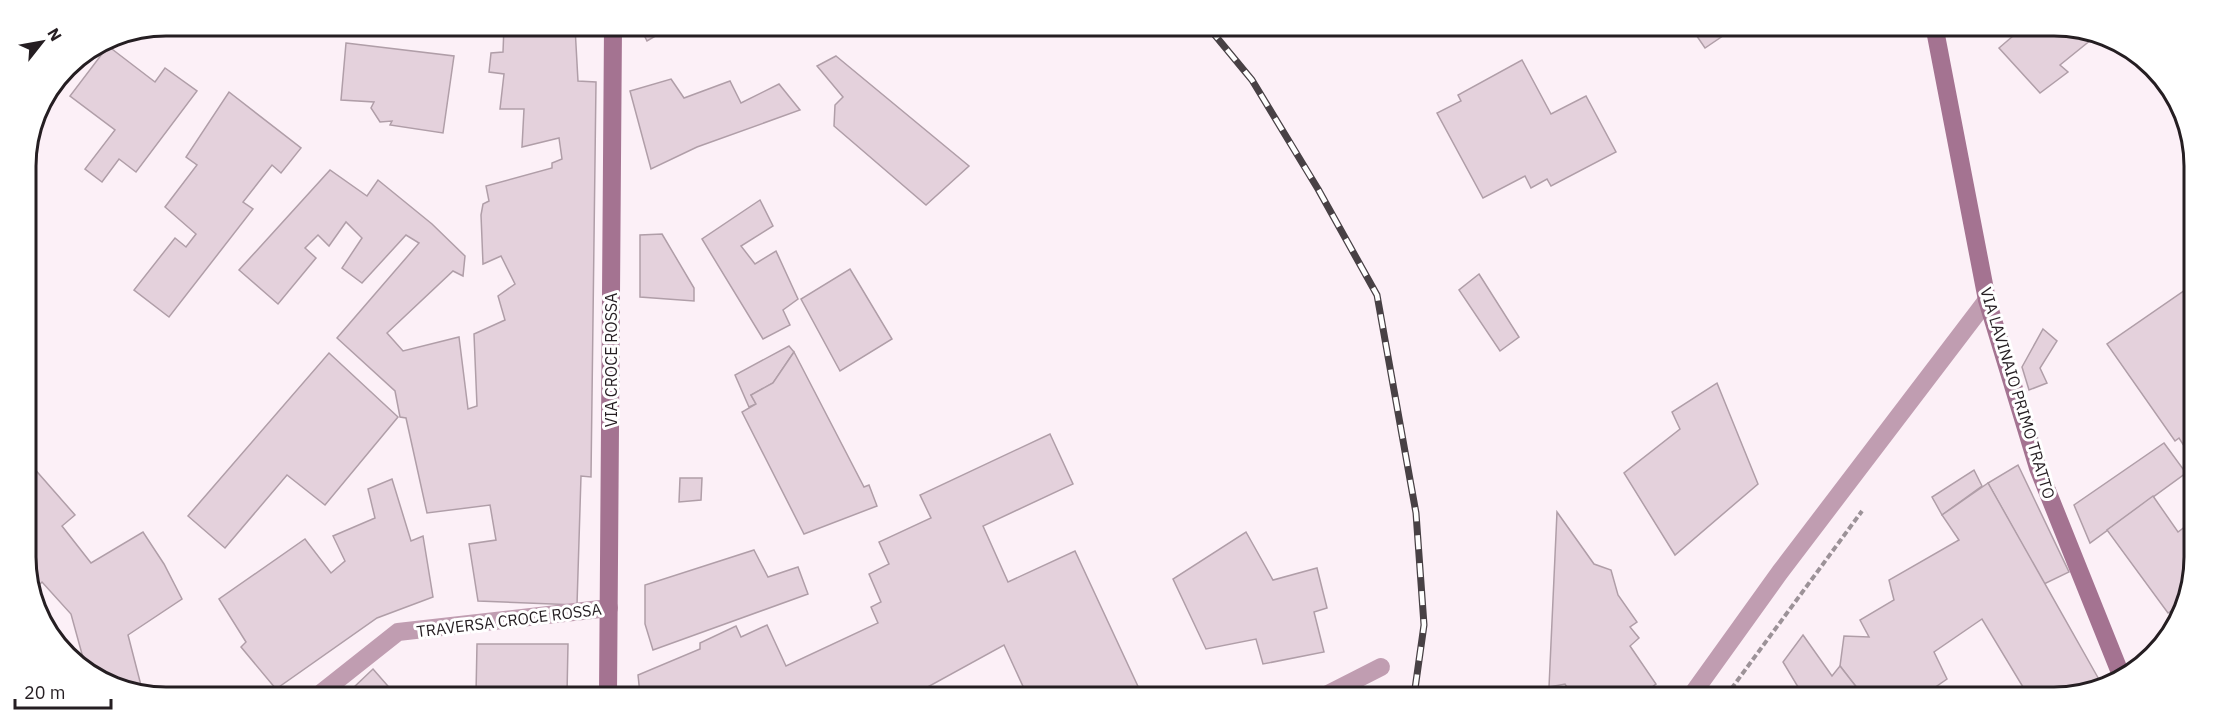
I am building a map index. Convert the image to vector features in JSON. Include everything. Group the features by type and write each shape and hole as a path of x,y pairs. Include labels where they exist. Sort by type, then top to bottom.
{"street":[{"name":"VIA CROCE ROSSA","path":"608,687 614,36"},
{"name":"VIA LAVINAIO PRIMO TRATTO","path":"1936,36 1987,300 2038,468 2119,670"},
{"path":"1697,687 1780,572 1987,300"},
{"name":"TRAVERSA CROCE ROSSA","path":"329,687 398,632 609,608"},
{"path":"1342,687 1381,667"}],"building":[{"path":"504,36 576,36 578,81 596,82 591,477 581,476 577,605 478,601 469,544 496,540 490,505 427,513 406,418 400,417 395,391 337,338 419,243 406,235 362,283 342,268 362,238 346,222 329,246 318,235 305,248 316,258 278,304 239,270 330,170 367,196 378,180 432,224 465,256 463,276 453,271 387,333 403,351 459,337 468,409 477,406 474,334 505,320 498,296 515,284 501,256 483,264 481,215 483,204 489,201 486,186 552,168 552,163 562,159 559,138 522,147 524,109 500,109 504,74 489,72 491,53 503,52"},
{"path":"644,36 656,36 647,41"},
{"path":"1697,36 1723,36 1705,48"},
{"path":"2013,36 2071,37 2090,41 2060,65 2068,72 2040,93 1999,48"},
{"path":"346,43 454,56 443,133 390,125 392,121 380,122 371,108 374,102 341,100"},
{"path":"111,48 155,82 165,68 197,91 136,172 119,159 102,182 85,169 115,130 70,96 104,52"},
{"path":"836,56 969,166 926,205 834,126 835,105 843,97 817,66"},
{"path":"1522,60 1551,114 1586,96 1616,152 1551,186 1547,179 1531,188 1525,176 1483,198 1437,113 1461,101 1458,95"},
{"path":"671,79 684,98 730,81 741,103 779,84 800,110 697,147 651,169 630,91"},
{"path":"229,92 301,148 281,173 272,165 243,202 253,209 169,317 134,290 175,238 186,247 196,234 165,207 197,165 186,157"},
{"path":"760,200 773,226 741,246 755,264 776,251 798,299 783,310 790,325 763,339 702,239"},
{"path":"662,234 694,288 694,301 640,297 640,235"},
{"path":"850,269 892,339 840,371 801,299"},
{"path":"1479,274 1519,337 1500,351 1459,290"},
{"path":"2184,291 2184,446 2179,438 2175,441 2107,344"},
{"path":"2043,329 2057,341 2040,368 2047,383 2029,390 2022,367"},
{"path":"789,346 794,352 773,383 751,395 756,404 749,407 735,375"},
{"path":"794,352 864,487 869,485 877,506 804,534 742,412 756,404 751,395 773,383"},
{"path":"329,353 398,417 325,505 287,475 225,548 188,516"},
{"path":"1717,383 1758,484 1675,555 1624,473 1680,429 1672,412"},
{"path":"1050,434 1073,484 983,526 1008,582 1075,551 1138,687 1023,687 1004,645 928,687 639,687 638,675 700,649 700,643 736,626 741,637 767,625 786,666 878,623 871,607 881,602 869,574 889,564 879,542 931,518 920,495"},
{"path":"2164,443 2184,470 2184,474 2090,543 2074,505"},
{"path":"2018,465 2069,572 2044,584 1988,483"},
{"path":"1974,470 1982,486 1942,515 1932,497"},
{"path":"36,471 75,515 62,526 91,563 143,532 164,564 182,599 128,635 141,684 101,670 83,656 71,614 42,582 39,585 36,557"},
{"path":"680,478 702,478 701,500 679,502"},
{"path":"392,479 411,541 423,536 433,597 377,618 279,687 274,687 241,647 246,642 219,599 305,539 331,573 345,561 333,536 375,518 368,489"},
{"path":"1988,483 2099,679 2062,687 2023,687 1982,619 1934,652 1947,679 1935,687 1856,687 1840,666 1844,636 1869,637 1860,620 1894,600 1889,580 1959,540 1942,515"},
{"path":"2153,496 2178,532 2184,528 2183,574 2173,610 2168,613 2107,530"},
{"path":"1557,512 1594,564 1611,570 1618,595 1637,622 1630,627 1639,638 1630,646 1656,684 1652,687 1567,687 1565,684 1549,687"},
{"path":"1246,532 1273,580 1317,568 1327,608 1314,612 1324,652 1263,664 1256,639 1206,649 1173,579"},
{"path":"754,550 768,577 798,567 808,594 653,650 645,624 645,585"},
{"path":"1803,635 1832,676 1840,666 1856,687 1798,687 1783,662"},
{"path":"477,644 568,644 567,687 476,687"},
{"path":"373,669 389,687 354,687"}],"railway":[{"path":"1216,36 1252,80 1318,189 1377,295 1416,513 1424,625 1415,687"}]}
